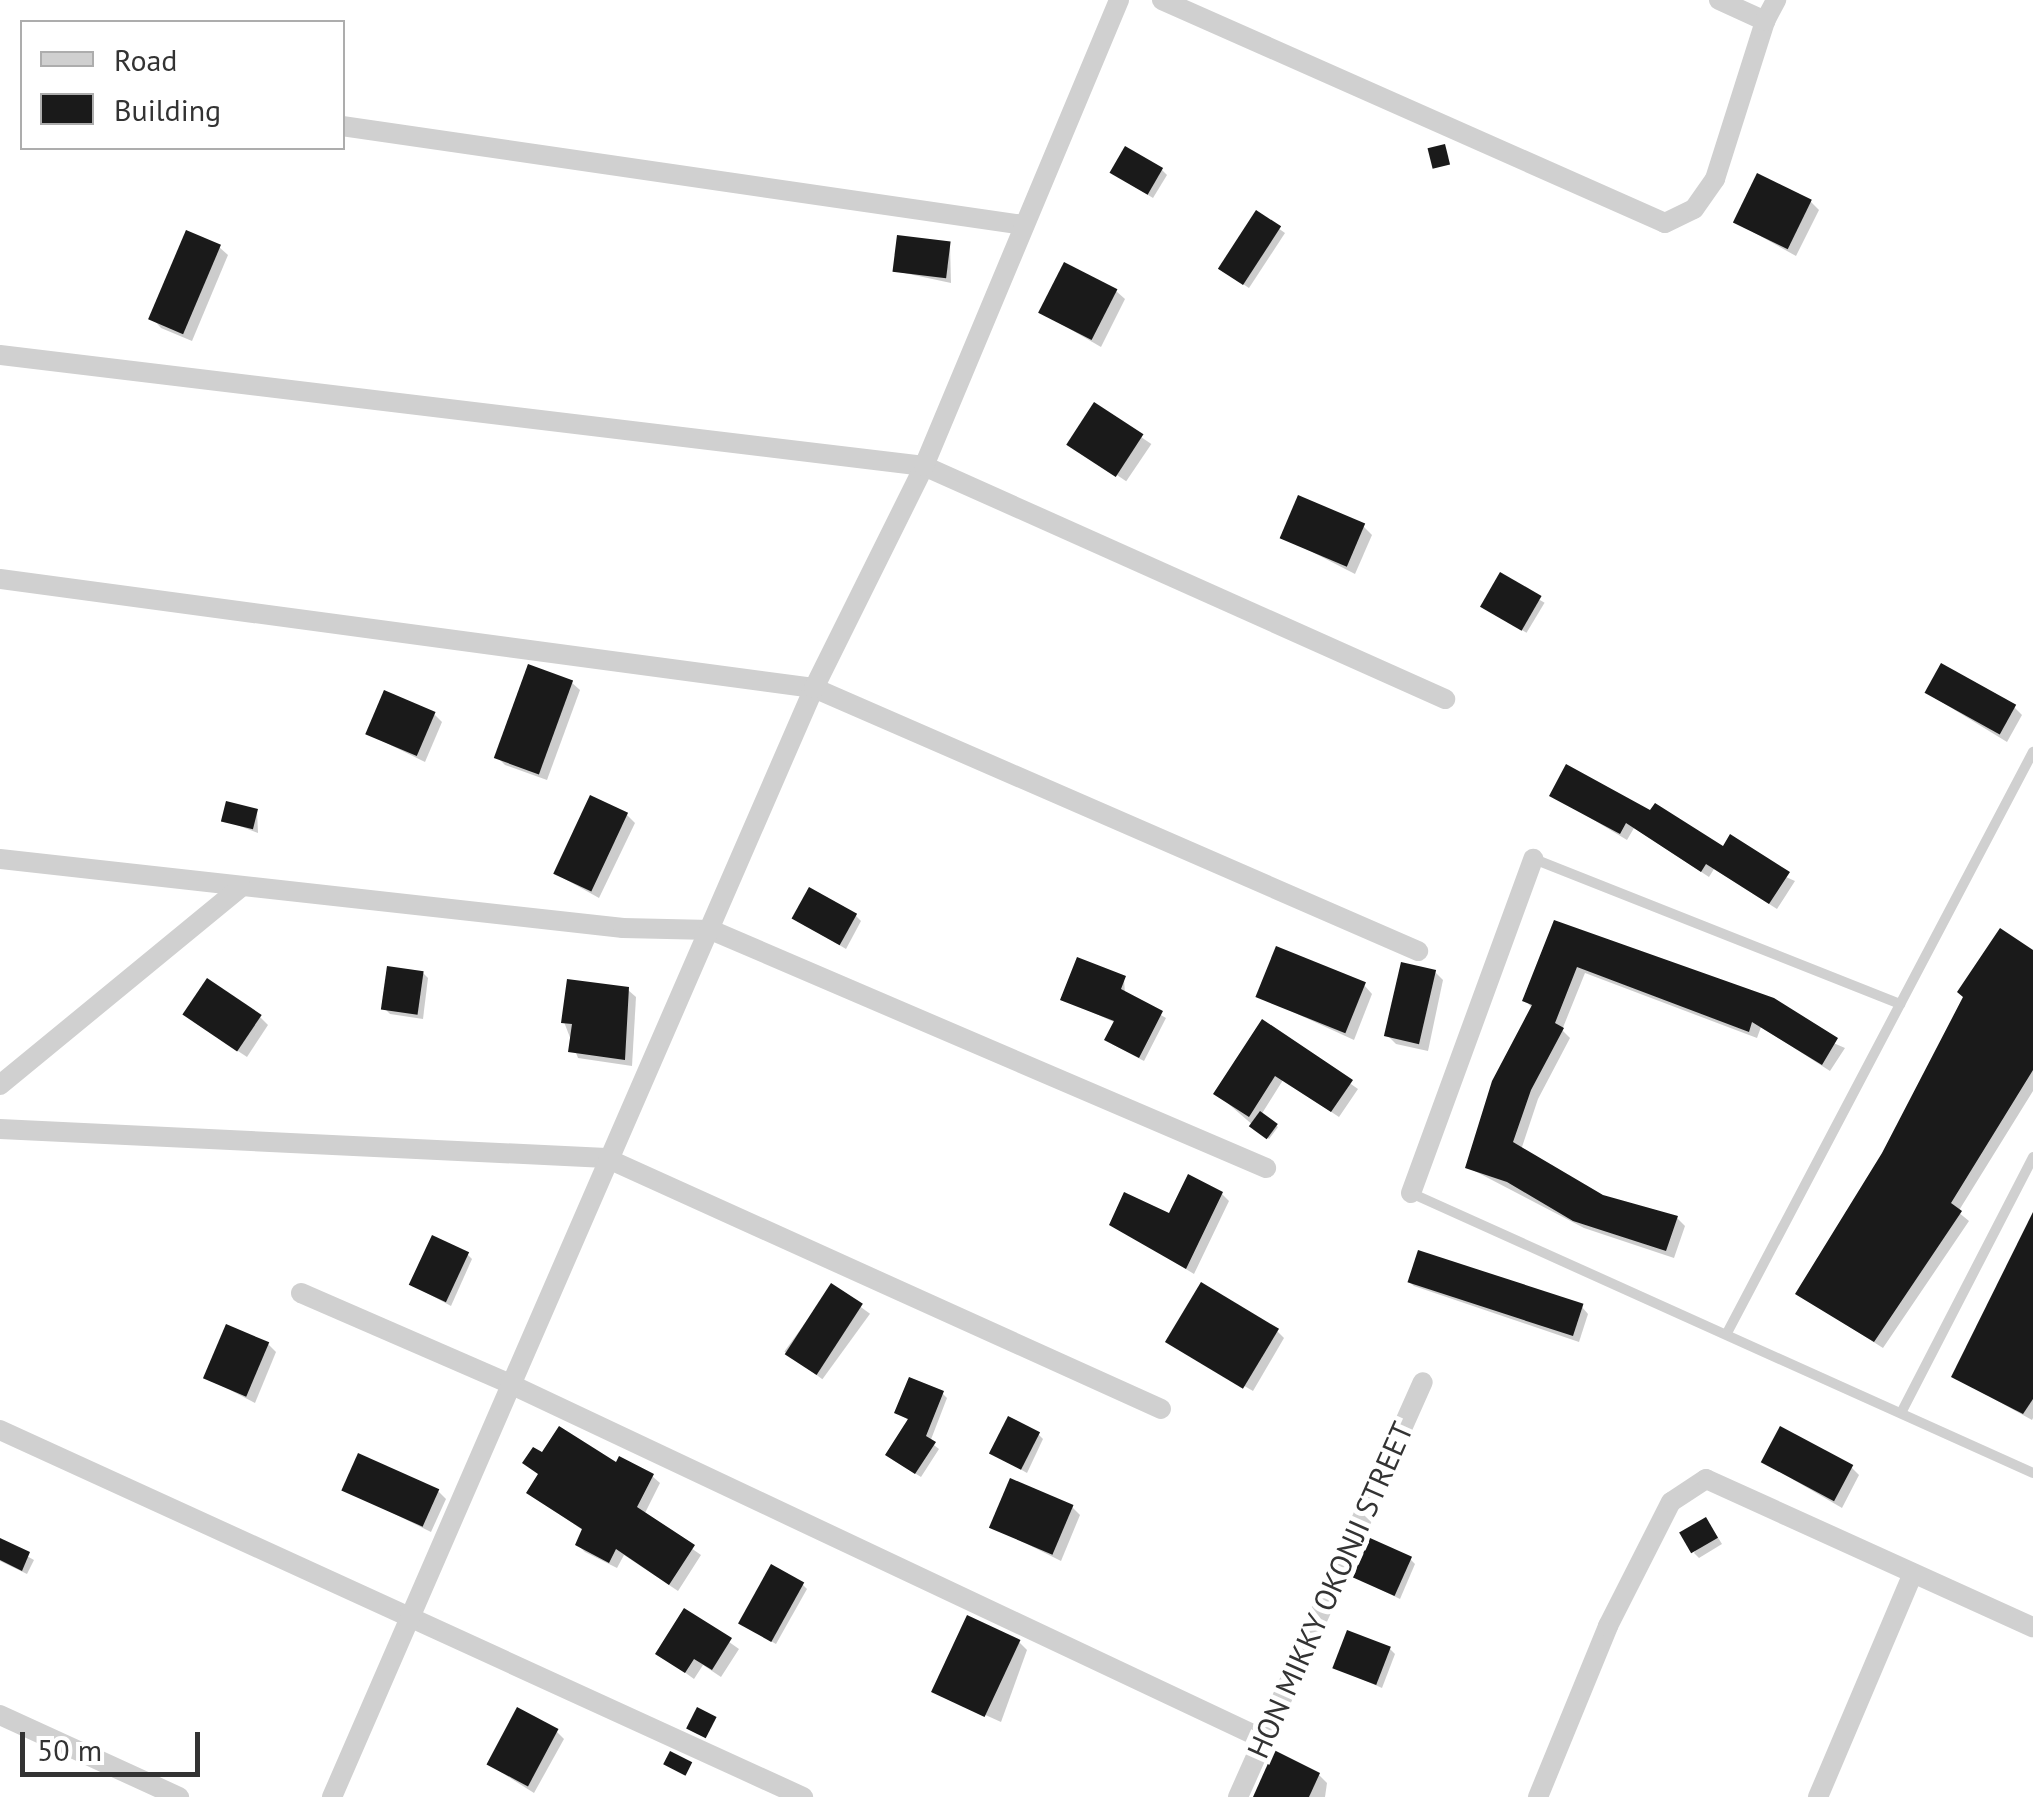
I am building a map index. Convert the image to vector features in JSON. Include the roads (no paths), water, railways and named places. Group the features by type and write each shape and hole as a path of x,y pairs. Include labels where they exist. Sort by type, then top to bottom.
{"street":[{"path":"332,1797 606,1158 711,930 814,688 924,466 1022,224 1119,0"},
{"path":"1162,0 1666,223 1694,209 1715,179 1765,21 1776,0"},
{"path":"1719,0 1765,21"},
{"path":"345,126 1022,224"},
{"path":"0,355 924,466 1445,699"},
{"path":"0,579 814,688 1418,951"},
{"path":"0,859 623,928 711,930 1266,1168"},
{"path":"1411,1194 1533,859"},
{"path":"0,1085 241,887"},
{"path":"0,1129 606,1158 1162,1409"},
{"path":"301,1293 510,1384 1263,1738"},
{"name":"HON MIKKY OKONJI STREET","path":"1238,1797 1423,1382"},
{"path":"0,1430 407,1620 803,1797"},
{"path":"1538,1797 1608,1626 1671,1502 1706,1479 1912,1576 2033,1627"},
{"path":"1818,1797 1912,1576"},
{"path":"0,1715 178,1797"}],"lane":[{"path":"1727,1333 2033,752"},
{"path":"1533,859 1900,1004"},
{"path":"1901,1412 2033,1157"},
{"path":"1411,1194 2033,1473"}]}
